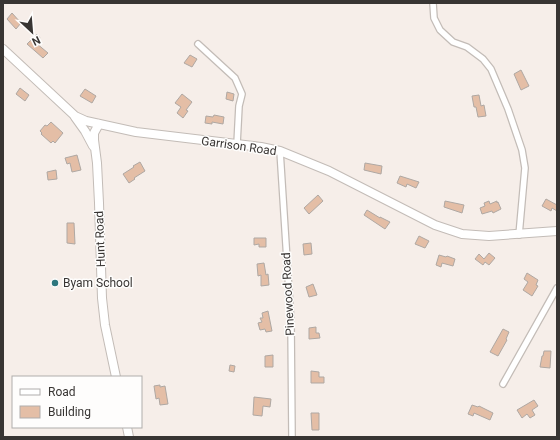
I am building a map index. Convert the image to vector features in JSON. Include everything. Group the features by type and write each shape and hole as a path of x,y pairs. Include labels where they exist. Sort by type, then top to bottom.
{"street":[{"path":"433,3 434,18 440,30 453,42 467,47 483,59 491,70 508,109 522,150 525,168 519,235"},
{"path":"198,44 236,78 242,94 239,106 237,144"},
{"name":"Garrison Road","path":"3,49 75,116 86,121 158,136 237,144 280,151 329,171 448,231 475,236 557,232"},
{"name":"Hunt Road","path":"75,116 86,131 94,148"},
{"name":"Hunt Road","path":"99,124 94,133 94,148 97,163 103,305 105,325 116,376"},
{"name":"Pinewood Road","path":"280,151 290,323 292,437"},
{"path":"503,384 557,288"}],"building":[{"path":"12,13 21,23 16,29 7,19"},
{"path":"37,34 40,38 36,43 48,53 43,58 27,44"},
{"path":"190,55 197,59 192,67 184,63"},
{"path":"521,70 529,86 521,90 514,74"},
{"path":"20,88 29,95 25,101 16,94"},
{"path":"85,89 96,96 92,103 80,96"},
{"path":"227,92 234,94 233,101 226,99"},
{"path":"182,94 192,102 186,110 188,111 183,118 177,113 181,107 175,103"},
{"path":"479,95 481,106 484,105 486,116 478,117 476,107 474,107 472,96"},
{"path":"214,115 224,117 223,124 212,122 212,124 205,123 206,116 213,117"},
{"path":"51,122 63,133 55,143 53,141 51,143 41,134 42,133 40,131 45,125 47,126"},
{"path":"77,155 81,170 72,172 70,163 67,164 65,158"},
{"path":"140,162 145,171 129,183 123,174"},
{"path":"365,163 382,166 381,174 364,170"},
{"path":"56,170 57,179 48,180 47,172"},
{"path":"400,176 419,182 416,188 407,184 406,187 397,183"},
{"path":"318,195 323,201 309,214 304,208"},
{"path":"546,199 557,205 557,211 552,208 551,211 542,206"},
{"path":"445,201 464,205 462,213 444,207"},
{"path":"489,201 490,204 497,201 501,209 493,213 492,211 482,214 480,208 485,206 484,203"},
{"path":"367,210 390,222 385,229 364,215"},
{"path":"67,223 74,223 75,244 67,243"},
{"path":"419,236 429,241 425,248 415,244"},
{"path":"254,238 266,238 266,247 259,247 259,244 254,245"},
{"path":"311,243 312,254 304,255 303,244"},
{"path":"489,253 495,258 489,265 485,262 483,265 475,259 479,254 484,259"},
{"path":"439,255 455,259 453,266 442,263 441,267 436,265"},
{"path":"264,263 266,275 268,274 269,285 261,286 261,275 258,276 257,264"},
{"path":"527,273 538,280 536,285 538,286 532,296 523,290 528,282 524,279"},
{"path":"313,284 317,295 309,297 306,287"},
{"path":"268,311 272,331 266,332 265,329 260,330 258,323 262,322 260,318 263,318 262,313"},
{"path":"316,327 316,333 319,333 320,338 309,339 309,328"},
{"path":"503,329 509,332 506,339 507,340 498,356 490,352"},
{"path":"544,351 551,351 550,368 540,367"},
{"path":"273,355 273,367 265,367 265,356"},
{"path":"230,365 235,366 234,372 229,371"},
{"path":"311,371 319,372 319,377 324,377 324,383 311,383"},
{"path":"160,385 160,387 165,386 168,404 160,405 159,398 156,399 154,386"},
{"path":"254,397 271,399 270,407 263,406 262,416 253,415"},
{"path":"534,400 538,406 532,410 535,415 530,418 527,414 522,418 517,410"},
{"path":"472,405 479,406 493,413 490,420 474,413 473,416 468,414"},
{"path":"311,413 319,413 319,430 312,430"}],"place":[{"name":"Byam School","path":"55,283"}]}
